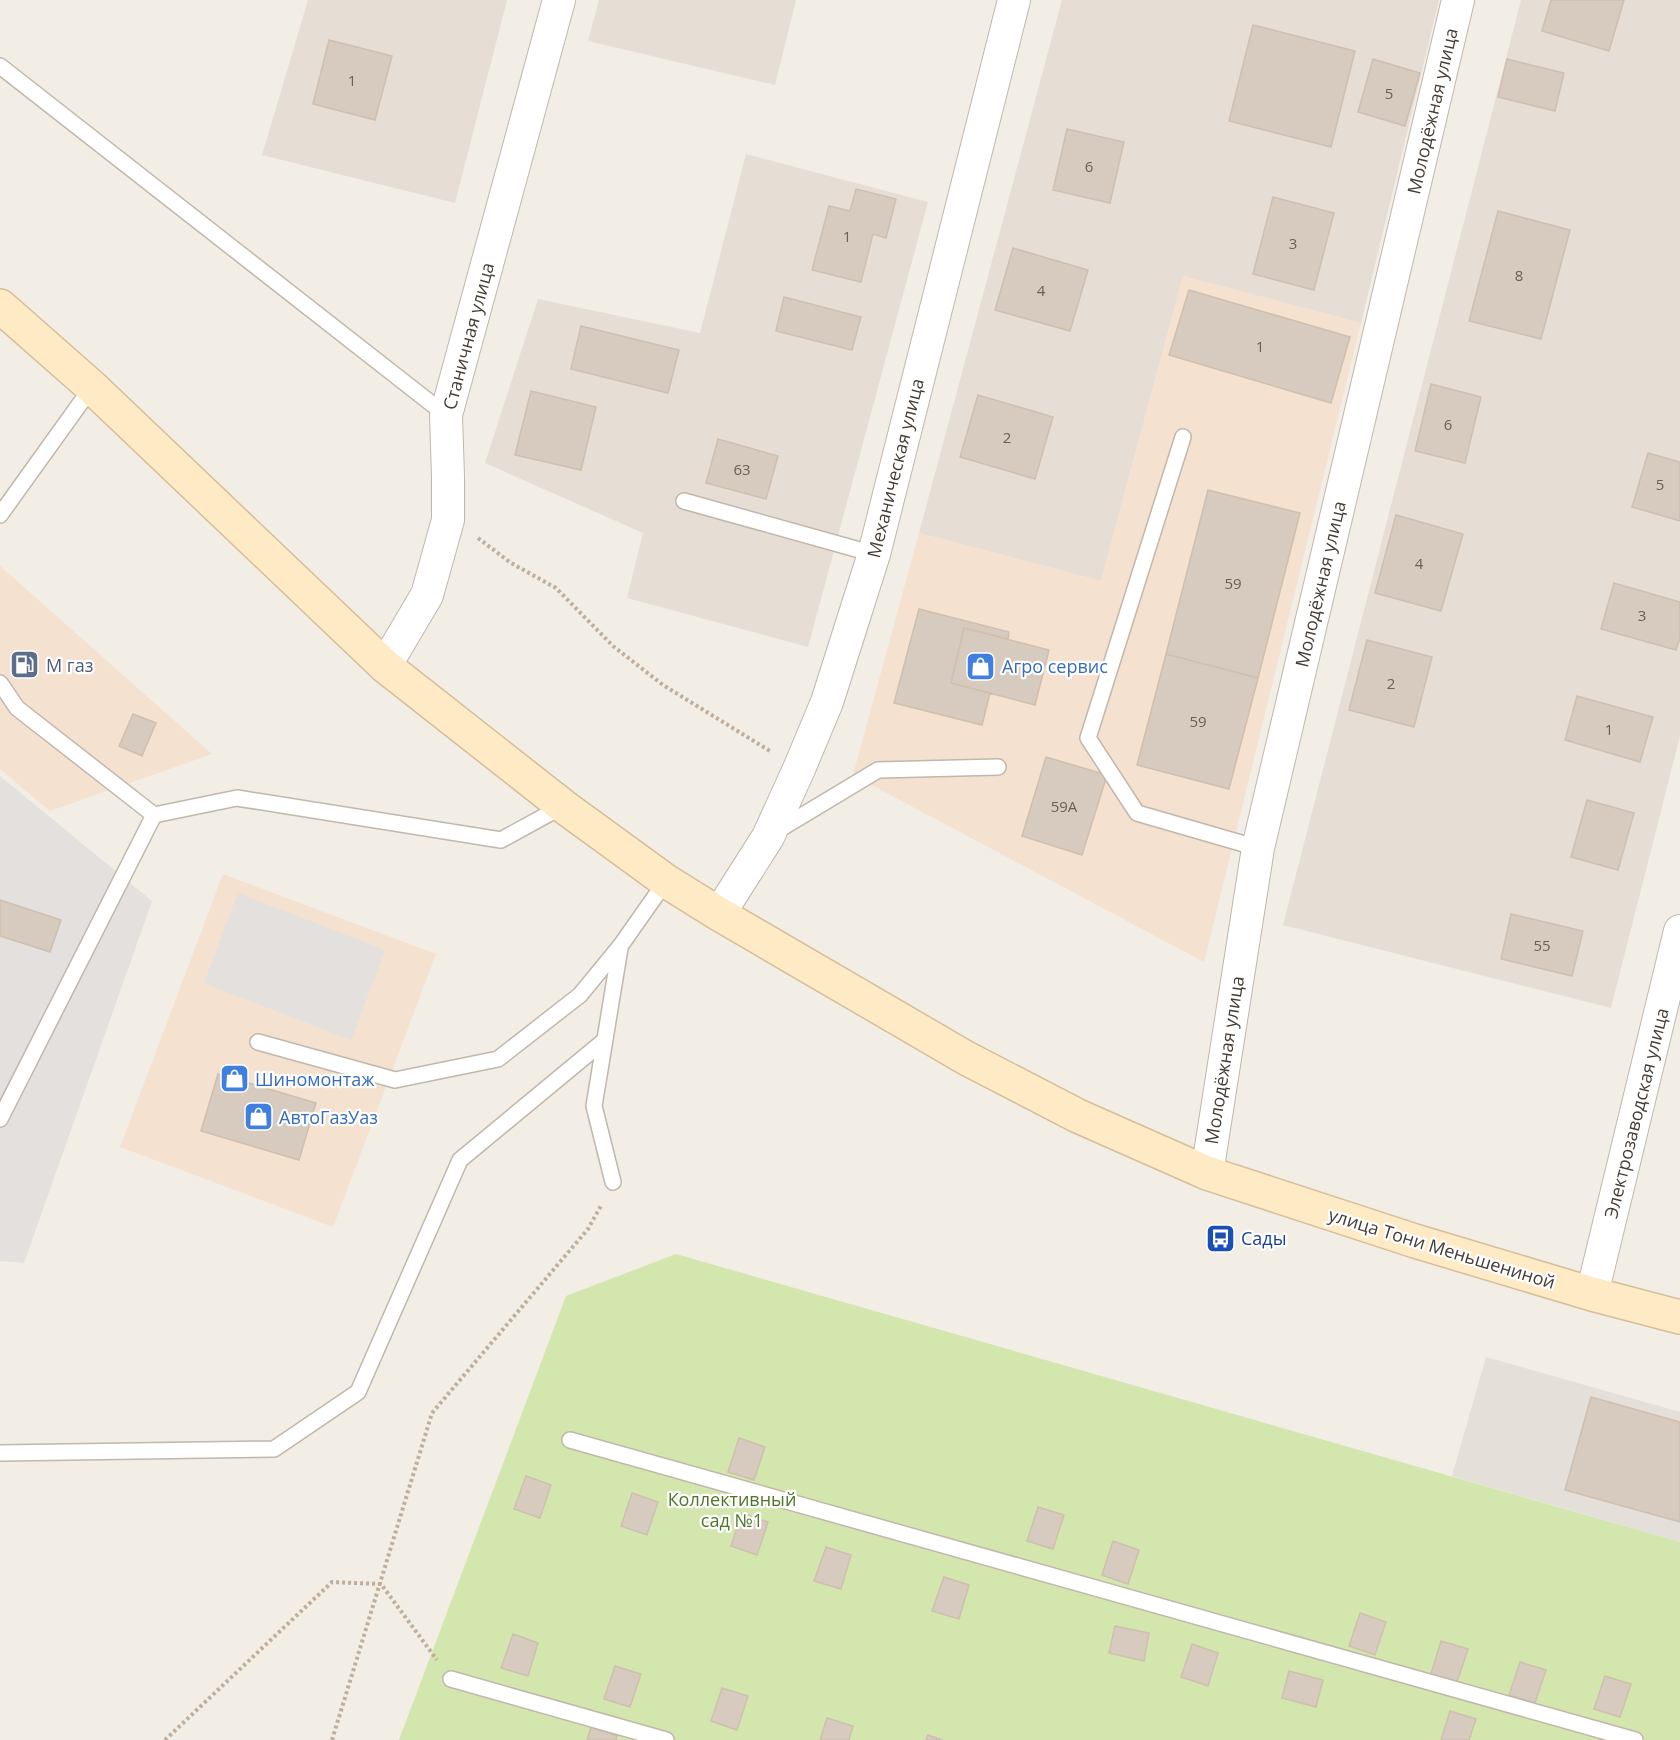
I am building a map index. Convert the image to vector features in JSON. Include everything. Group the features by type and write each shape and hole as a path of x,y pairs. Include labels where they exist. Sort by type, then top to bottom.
{"main road":[{"name":"улица Тони Меньшениной","path":"0,306 92,387 385,666 563,806 666,881 719,914 966,1058 1078,1116 1207,1173 1415,1241 1592,1294 1680,1317"}],"street":[{"name":"Станичная улица","path":"385,666 427,595 448,520 446,415 559,0"},
{"name":"Механическая улица","path":"719,914 768,837 800,769 827,702 874,554 1014,0"},
{"name":"Молодёжная улица","path":"1207,1173 1258,848 1458,0"},
{"name":"Электрозаводская улица","path":"1592,1294 1680,931"}],"lane":[{"path":"0,66 446,415"},
{"path":"0,515 92,387"},
{"path":"1183,436 1088,738 1137,813 1258,848"},
{"path":"684,501 874,554"},
{"path":"0,683 17,708 154,815 237,798 501,840 563,806"},
{"path":"768,837 878,770 998,767"},
{"path":"0,1119 154,815"},
{"path":"258,1042 395,1080 498,1059 580,995 621,945 666,881"},
{"path":"613,1182 594,1106 621,945"},
{"path":"0,1453 274,1449 358,1392 460,1160 605,1040"},
{"path":"570,1440 1635,1740"},
{"path":"451,1679 666,1740"}],"path":[{"path":"448,520 463,527 511,563 556,588 613,646 663,685 800,769"},
{"path":"332,1740 432,1413 588,1229 613,1182"},
{"path":"165,1740 332,1582 381,1584"},
{"path":"381,1584 451,1679"}],"shaded area":[{"path":"308,0 507,0 455,203 262,155"},
{"path":"599,0 796,0 775,85 588,41"},
{"path":"1062,0 1439,0 1361,323 1183,276 1101,581 919,533"},
{"path":"1521,0 1680,0 1680,736 1611,1008 1283,925"},
{"path":"746,154 928,202 808,647 627,598 643,533 485,463 538,299 700,333"},
{"path":"1183,276 1361,323 1204,962 853,775 919,533 1101,581"},
{"path":"0,566 212,754 50,811 0,769"},
{"path":"0,776 152,901 24,1263 0,1261"},
{"path":"223,874 436,954 333,1227 120,1147"},
{"path":"238,893 385,950 351,1040 204,983"},
{"path":"1486,1357 1680,1412 1680,1542 1452,1476"}],"green space":[{"name":"Коллективный сад №1","path":"676,1254 1680,1542 1680,1740 399,1740 566,1296"}],"building":[{"path":"1551,0 1624,0 1609,51 1542,31"},
{"path":"1253,25 1355,51 1331,147 1229,121"},
{"path":"329,40 392,56 375,120 313,104"},
{"path":"1373,59 1420,73 1405,126 1358,112"},
{"path":"1507,59 1564,73 1555,111 1498,97"},
{"path":"1067,129 1124,142 1110,203 1053,190"},
{"path":"856,189 896,199 886,238 873,234 861,282 812,270 829,206 850,211"},
{"path":"1273,197 1334,213 1314,290 1253,274"},
{"path":"1498,211 1570,230 1541,339 1469,321"},
{"path":"1013,248 1088,270 1070,331 995,310"},
{"path":"1189,290 1350,337 1331,403 1169,355"},
{"path":"784,297 861,317 852,350 776,331"},
{"path":"581,326 679,350 668,393 571,369"},
{"path":"1431,384 1481,397 1465,463 1415,451"},
{"path":"531,391 596,407 581,470 515,455"},
{"path":"978,395 1053,417 1035,479 960,457"},
{"path":"718,439 778,456 766,499 706,483"},
{"path":"1648,453 1680,462 1680,521 1632,507"},
{"path":"1208,490 1300,513 1258,678 1166,654"},
{"path":"1396,515 1463,534 1441,611 1375,593"},
{"path":"1614,583 1680,602 1680,638 1676,650 1601,629"},
{"path":"919,609 1009,632 1008,639 964,628 951,683 990,693 982,725 894,703"},
{"path":"964,628 1049,650 1035,705 951,683"},
{"path":"1367,640 1432,657 1414,727 1349,710"},
{"path":"1166,654 1258,678 1229,789 1137,765"},
{"path":"1577,696 1653,717 1640,762 1565,740"},
{"path":"133,714 156,723 142,756 119,746"},
{"path":"1046,757 1107,775 1082,855 1022,836"},
{"path":"1587,800 1634,813 1618,870 1571,857"},
{"path":"0,900 61,920 50,952 0,936"},
{"path":"1511,914 1583,931 1572,976 1501,959"},
{"name":"АвтоГазУаз","path":"218,1074 316,1103 299,1160 201,1131"},
{"path":"1591,1397 1680,1422 1680,1522 1565,1490"},
{"path":"739,1438 765,1447 754,1480 728,1472"},
{"path":"526,1476 551,1485 540,1518 514,1509"},
{"path":"632,1493 658,1502 647,1535 621,1526"},
{"path":"1038,1507 1064,1515 1053,1549 1027,1541"},
{"path":"742,1513 768,1522 757,1555 731,1546"},
{"path":"1113,1541 1139,1550 1128,1584 1102,1575"},
{"path":"826,1547 851,1555 841,1589 814,1581"},
{"path":"944,1577 969,1585 959,1619 932,1611"},
{"path":"1360,1613 1386,1622 1375,1655 1349,1646"},
{"path":"1115,1626 1149,1633 1144,1661 1109,1653"},
{"path":"513,1634 538,1643 528,1676 501,1668"},
{"path":"1441,1641 1468,1649 1457,1682 1431,1674"},
{"path":"1192,1644 1218,1653 1208,1686 1181,1677"},
{"path":"1520,1662 1546,1670 1535,1703 1509,1695"},
{"path":"615,1666 641,1674 630,1707 604,1699"},
{"path":"1289,1671 1323,1680 1316,1707 1282,1698"},
{"path":"1605,1676 1631,1684 1620,1717 1594,1709"},
{"path":"722,1688 748,1696 737,1730 711,1721"},
{"path":"1450,1711 1476,1719 1469,1740 1441,1740"},
{"path":"827,1718 853,1726 849,1740 820,1740"},
{"path":"591,1727 617,1736 616,1740 587,1740"},
{"path":"928,1735 943,1740 926,1740"}],"place":[{"name":"М газ","path":"25,665"},
{"name":"Агро сервис","path":"981,666"},
{"name":"Шиномонтаж","path":"234,1079"},
{"name":"АвтоГазУаз","path":"258,1117"},
{"name":"Сады","path":"1220,1238"}]}
